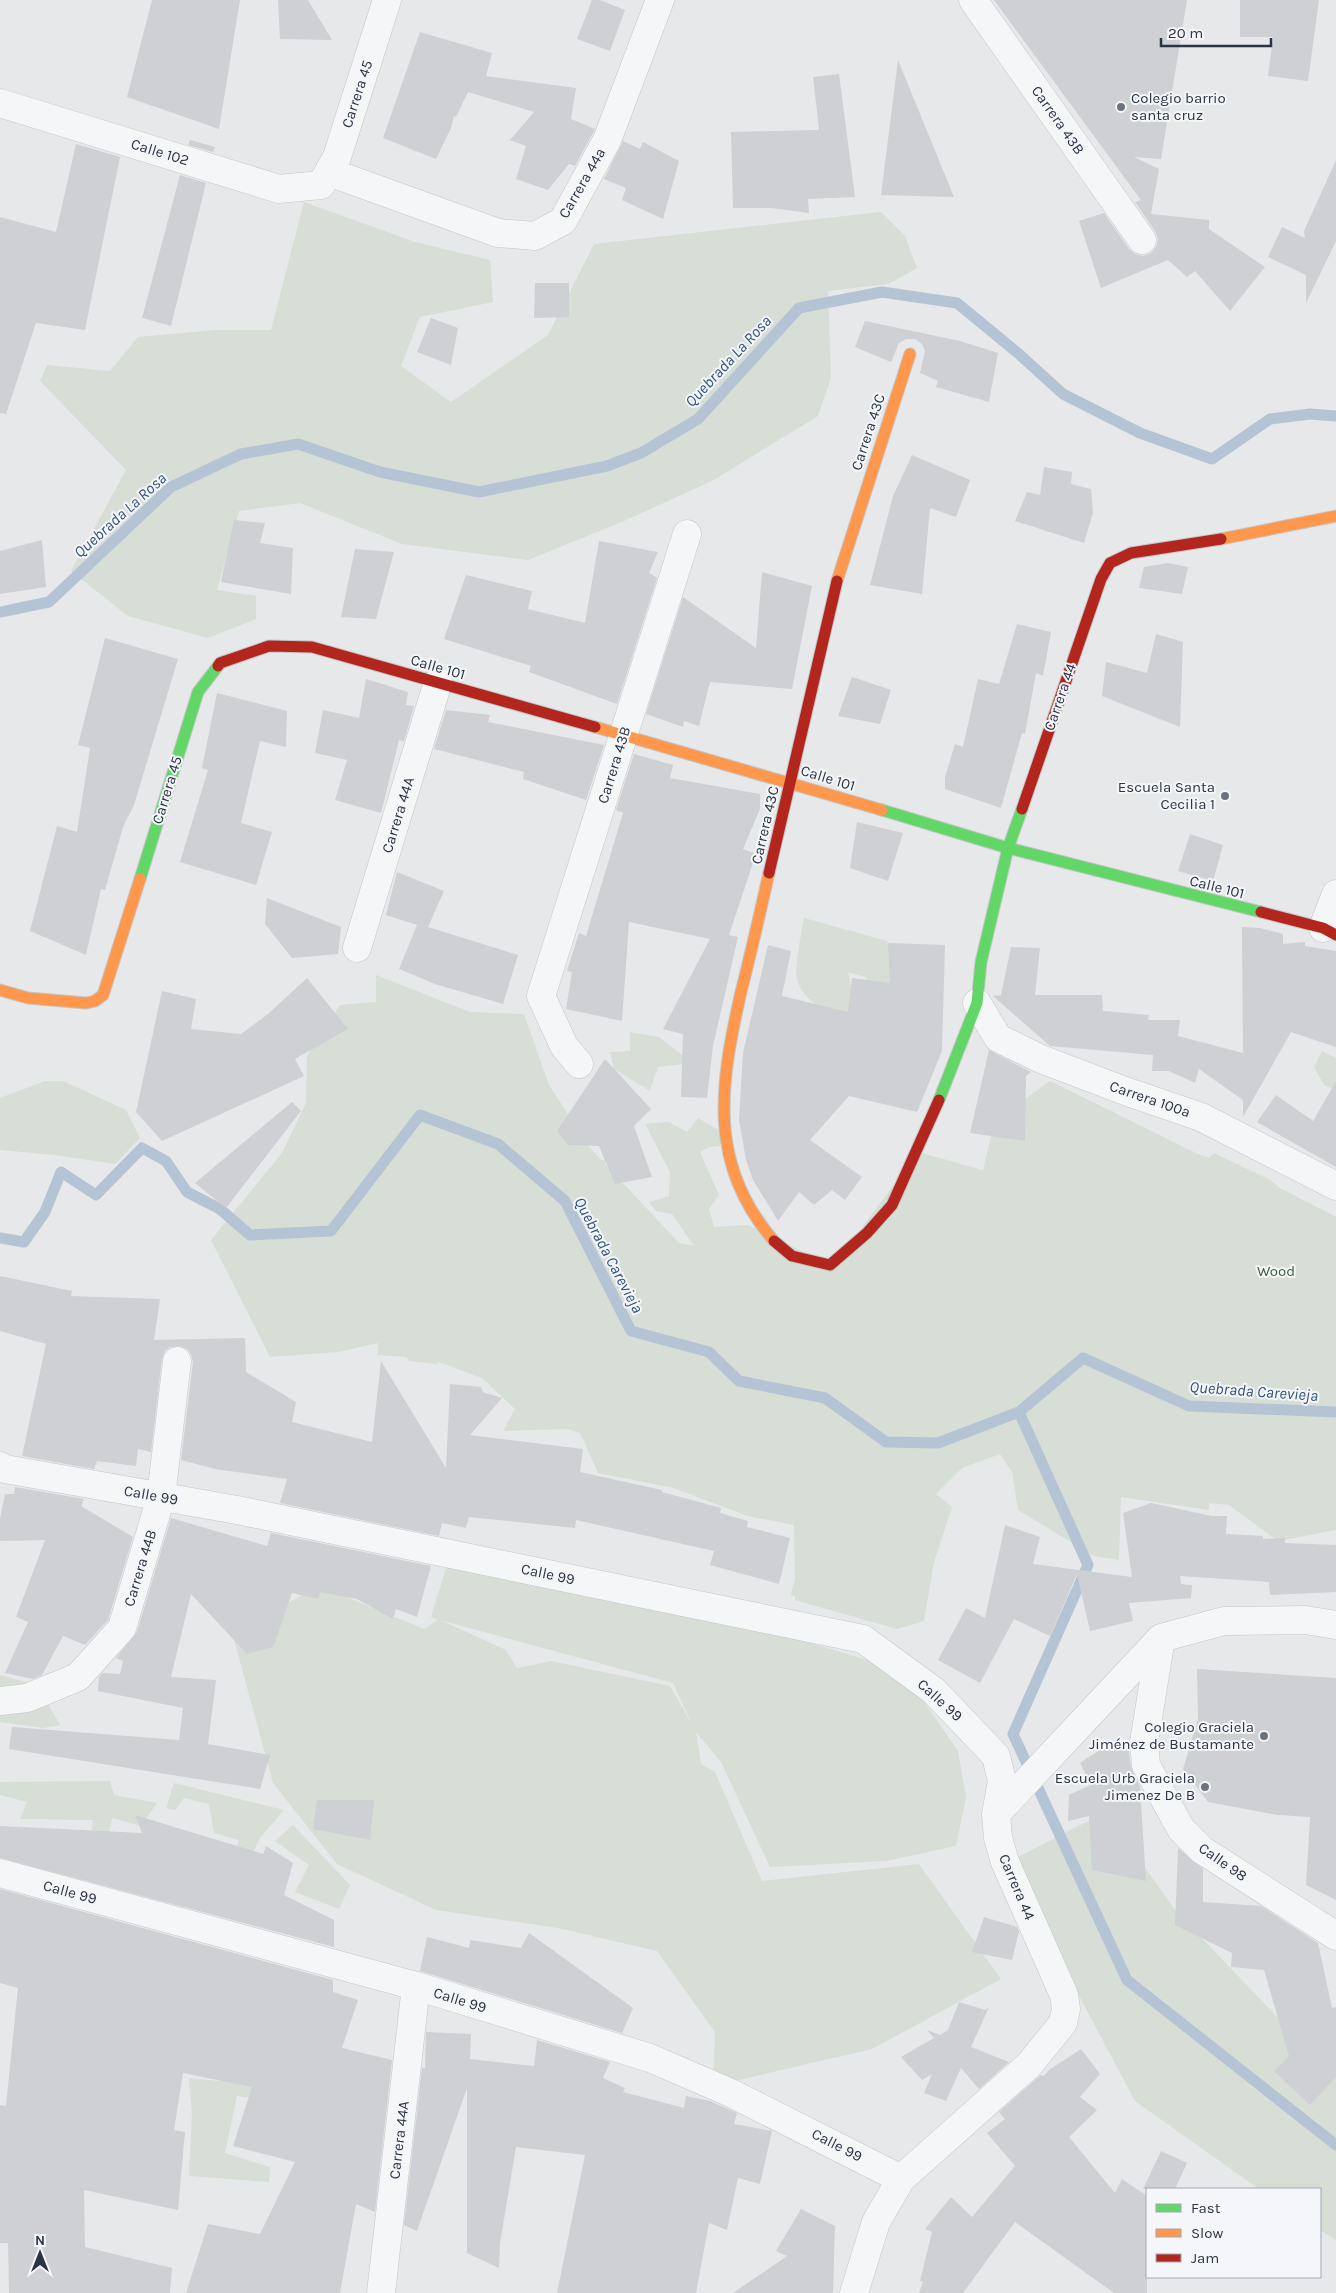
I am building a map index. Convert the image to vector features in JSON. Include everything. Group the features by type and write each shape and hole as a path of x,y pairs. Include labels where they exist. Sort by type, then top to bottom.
{"street":[{"name":"Carrera 45","path":"325,179 337,157 387,0"},
{"name":"Carrera 44a","path":"325,179 498,233 535,236 563,221 607,140 660,0"},
{"name":"Carrera 43B","path":"973,0 1142,240"},
{"name":"Calle 102","path":"0,103 279,189 325,179"},
{"name":"Carrera 43C","path":"828,1264 792,1256 772,1239 746,1207 734,1180 724,1139 722,1087 728,1050 837,580 910,354"},
{"name":"Carrera 44","path":"828,1264 831,1264 868,1233 892,1205 920,1146 957,1056 977,1003 980,962 1008,848 1101,578 1110,563 1131,553 1244,536 1336,516"},
{"name":"Carrera 43B","path":"579,1064 564,1046 541,996 687,534"},
{"name":"Carrera 45","path":"0,990 28,998 86,1003 95,1001 103,996 198,692 220,663 269,646 312,647"},
{"name":"Calle 101","path":"312,647 791,782 1008,848 1329,932"},
{"name":"Carrera 44A","path":"357,948 438,682"},
{"path":"1329,932 1336,894"},
{"name":"Carrera 100a","path":"977,1003 998,1038 1041,1059 1125,1092 1201,1117 1336,1186"},
{"name":"Carrera 44B","path":"0,1701 27,1698 78,1677 122,1628 162,1497 177,1361"},
{"name":"Calle 99","path":"0,1466 5,1469 246,1512 863,1639 934,1691 996,1756 1002,1781 996,1814"},
{"path":"996,1814 1160,1638 1224,1621 1305,1620 1336,1625"},
{"name":"Calle 98","path":"1160,1638 1144,1742 1145,1757 1146,1765 1181,1829 1202,1850 1336,1936"},
{"name":"Carrera 44","path":"854,2293 876,2222 901,2179 1029,2065 1063,2023 1066,2008 1064,1994 1005,1862 998,1838 996,1814"},
{"name":"Calle 99","path":"0,1873 416,1986 650,2058 739,2097 901,2179"},
{"name":"Carrera 44A","path":"381,2293 416,1986"}],"green space":[{"path":"304,202 415,242 490,260 493,302 420,317 401,366 451,402 548,335 594,244 881,212 905,236 917,268 888,284 828,291 831,378 818,416 712,481 624,521 528,560 402,544 300,503 239,511 217,590 256,596 256,619 208,638 128,616 71,571 126,470 40,381 47,365 110,371 138,337 215,330 271,330"},
{"path":"804,918 887,941 898,977 874,1008 866,977 848,972 855,1005 880,1026 831,1012 810,999 802,990 796,974"},
{"name":"Wood","path":"376,975 470,1012 524,1014 549,1085 589,1147 601,1160 607,1160 605,1164 679,1243 694,1246 672,1214 656,1211 649,1202 669,1196 670,1172 645,1124 669,1122 687,1132 698,1118 722,1132 720,1146 709,1147 700,1152 719,1195 709,1209 714,1227 748,1225 833,1267 918,1152 983,1170 995,1121 1050,1081 1198,1154 1209,1158 1214,1153 1270,1180 1280,1188 1336,1217 1336,1530 1278,1541 1229,1505 1209,1503 1209,1510 1121,1497 1119,1560 1094,1556 1018,1510 1012,1472 1000,1454 962,1468 936,1494 952,1507 934,1562 924,1621 897,1629 795,1600 795,1596 791,1595 795,1580 794,1525 748,1516 673,1488 598,1473 580,1433 568,1429 503,1431 515,1409 482,1378 439,1362 436,1364 410,1361 406,1357 378,1355 378,1343 338,1352 270,1357 211,1240 282,1153 306,1103 307,1056 340,1005 376,1002"},
{"path":"630,1032 659,1037 692,1063 658,1067 650,1091 614,1069 610,1052 630,1051"},
{"path":"1322,1051 1336,1058 1336,1090 1324,1085 1314,1067"},
{"path":"45,1081 63,1081 126,1110 140,1138 115,1164 55,1155 0,1150 0,1098"},
{"path":"447,1565 747,1624 884,1665 913,1686 958,1751 966,1797 956,1846 886,1861 770,1867 721,1762 696,1732 701,1764 715,1772 762,1881 919,1864 1001,1979 872,2049 713,2086 715,2032 657,1951 558,1928 436,1910 337,1864 273,1783 232,1632 320,1586 424,1629 438,1620 431,1617","holes":["440,1620 673,1683 693,1726 670,1686 551,1661 517,1668 506,1650"]},
{"path":"0,1675 37,1685 60,1725 43,1728 0,1722"},
{"path":"110,1781 114,1795 157,1803 141,1826 112,1818 104,1864 87,1861 93,1820 20,1819 27,1802 0,1795 0,1782"},
{"path":"174,1783 284,1810 260,1838 228,1905 221,1900 239,1840 214,1833 209,1804 184,1798 175,1810 166,1808"},
{"path":"1106,1812 1175,1910 1280,2020 1336,2058 1336,2240 1321,2231 1321,2188 1258,2188 1135,2101 1008,1862"},
{"path":"293,1825 350,1885 339,1909 295,1892 309,1865 275,1841"},
{"path":"230,2045 269,2086 255,2098 237,2096 225,2153 270,2167 269,2182 189,2176 192,2115 189,2078 219,2081"}],"building":[{"path":"152,0 240,0 219,129 127,97"},
{"path":"278,0 308,0 332,40 280,39"},
{"path":"592,0 600,0 625,10 610,51 577,39"},
{"name":"Colegio barrio santa cruz","path":"994,0 1187,0 1161,159 1134,157 1159,169 1151,214 1209,220 1209,229 1265,267 1230,311 1195,271 1187,277 1168,260 1101,288 1079,221 1104,213 1129,249 1135,254 1143,256 1151,253 1156,247 1158,239 1155,231 1135,202 1141,200"},
{"path":"1240,0 1319,0 1308,81 1268,76 1273,37 1240,37"},
{"path":"420,32 492,53 486,76 576,88 571,119 595,129 575,166 569,164 548,190 516,179 526,146 510,140 534,112 468,92 456,117 454,116 451,128 436,159 383,138"},
{"path":"898,60 954,197 881,195"},
{"path":"839,74 855,197 808,199 809,213 771,208 733,208 731,132 819,130 813,77"},
{"path":"190,140 215,147 213,152 188,145"},
{"path":"623,141 640,149 643,142 679,161 663,219 622,200 626,188 604,179"},
{"path":"76,144 120,157 85,330 36,323 6,414 0,413 0,217 56,232"},
{"path":"1336,160 1336,241 1306,303 1306,275 1268,257 1282,227 1305,238 1304,231"},
{"path":"180,175 206,183 171,326 142,318"},
{"path":"535,283 569,283 569,317 534,318"},
{"path":"431,318 458,328 451,365 417,352"},
{"path":"865,321 960,341 998,353 989,402 936,387 938,381 920,373 925,351 922,344 915,339 906,339 899,343 891,362 855,347"},
{"path":"912,455 970,480 956,517 930,508 922,594 870,585 893,496"},
{"path":"1044,467 1072,472 1071,484 1091,489 1093,513 1084,543 1015,521 1027,492 1040,495"},
{"path":"234,520 265,523 260,543 293,548 291,594 221,582"},
{"path":"42,540 46,587 0,594 0,551"},
{"path":"599,541 658,552 649,573 657,578 617,704 529,672 531,666 444,639 466,575 532,591 528,609 585,623"},
{"path":"355,549 394,552 376,619 341,617"},
{"path":"1168,563 1188,567 1182,594 1139,588 1144,567"},
{"path":"762,572 812,586 792,689 710,682 699,726 684,721 683,727 646,714 683,597 756,648"},
{"path":"1017,624 1051,632 1043,676 1036,673 1025,734 1022,733 1001,808 945,789 945,777 955,744 963,747 978,679 999,684"},
{"path":"1156,634 1183,642 1180,727 1102,696 1106,662 1147,673"},
{"path":"105,638 178,659 134,805 123,827 105,890 101,889 86,955 30,931 57,826 77,832 90,748 78,745"},
{"path":"852,677 891,690 880,724 838,716"},
{"path":"366,679 408,692 406,705 414,706 404,741 399,740 381,813 335,800 347,760 315,753 323,710 359,718"},
{"path":"217,693 287,711 286,747 260,741 241,823 272,832 256,885 180,862 208,770 202,768"},
{"path":"446,710 490,715 488,722 604,745 586,800 523,779 524,772 434,749"},
{"path":"634,754 673,765 670,778 760,794 760,809 743,849 756,854 729,935 738,937 713,1046 707,1098 681,1097 683,1034 663,1029 710,939 629,922 622,1021 566,1009 572,972 567,971 579,933 586,936 623,813 616,810"},
{"path":"857,822 903,833 888,881 850,868"},
{"path":"1190,834 1223,845 1213,881 1178,871"},
{"path":"397,872 444,891 428,927 518,955 503,1004 435,984 399,969 417,925 386,915"},
{"path":"267,898 341,927 338,954 292,958 265,924"},
{"path":"1242,927 1260,928 1283,934 1283,944 1305,942 1305,946 1336,951 1336,1047 1291,1032 1243,1117 1243,1100 1199,1069 1195,1083 1169,1071 1152,1071 1153,1055 1050,1046 993,996 1001,995 1011,947 1040,948 1035,995 1102,995 1103,1011 1149,1015 1148,1020 1180,1020 1178,1036 1243,1053"},
{"path":"888,943 945,945 942,1051 917,1112 849,1096 810,1140 862,1177 845,1200 832,1190 814,1205 799,1192 778,1221 753,1180 746,1160 739,1120 743,1053 768,945 791,951 782,996 848,1012 852,978 890,983"},
{"path":"307,978 348,1029 295,1059 304,1076 162,1141 136,1112 162,991 196,999 191,1029 241,1034 268,1014"},
{"path":"989,1050 1031,1072 1026,1076 1025,1141 970,1133"},
{"path":"605,1059 651,1109 634,1126 652,1177 615,1184 599,1146 568,1145 557,1131"},
{"path":"1336,1081 1336,1167 1257,1122 1276,1095 1313,1121"},
{"path":"292,1102 301,1111 226,1208 195,1183"},
{"path":"0,1276 72,1291 71,1296 160,1299 154,1340 245,1338 246,1372 296,1402 292,1422 372,1442 381,1361 446,1468 450,1384 481,1387 483,1392 502,1398 470,1435 583,1449 580,1472 662,1490 662,1492 721,1508 720,1513 748,1521 747,1527 790,1538 779,1584 710,1565 714,1551 576,1520 575,1528 469,1517 466,1528 442,1523 439,1536 280,1503 287,1479 215,1469 181,1460 193,1362 191,1354 187,1349 179,1346 170,1347 165,1351 162,1359 151,1452 138,1449 136,1466 97,1461 94,1469 22,1456 46,1344 0,1331"},
{"path":"15,1487 84,1499 81,1506 133,1537 108,1620 85,1645 63,1636 42,1675 33,1679 5,1673 28,1622 16,1617 45,1540 0,1541 0,1519 5,1494 14,1494"},
{"path":"1151,1503 1212,1516 1227,1516 1226,1534 1263,1536 1263,1539 1285,1538 1285,1543 1336,1545 1336,1592 1270,1595 1269,1582 1180,1576 1181,1584 1192,1585 1191,1598 1129,1603 1133,1621 1090,1631 1077,1574 1050,1636 1014,1619 980,1683 938,1660 966,1608 985,1618 1005,1525 1040,1537 1033,1564 1132,1577 1123,1513"},
{"path":"171,1518 267,1546 271,1533 431,1566 417,1617 396,1609 393,1619 357,1599 320,1592 318,1599 292,1593 273,1647 247,1654 191,1594 171,1677 216,1680 208,1744 270,1755 260,1789 9,1749 12,1727 179,1740 183,1708 98,1691 99,1677 102,1673 120,1674 123,1661 116,1658 137,1632"},
{"name":"Colegio Graciela Jiménez de Bustamante","path":"1197,1669 1336,1678 1336,1900 1306,1885 1310,1817 1278,1815 1208,1802 1183,1769 1198,1719"},
{"path":"1128,1744 1131,1767 1140,1787 1146,1881 1092,1870 1089,1816 1068,1821 1069,1795 1091,1785 1080,1763 1103,1748"},
{"path":"317,1800 374,1800 370,1840 313,1829"},
{"path":"135,1815 263,1854 266,1846 293,1863 284,1895 334,1920 334,1947 0,1858 0,1826 142,1833"},
{"path":"1178,1848 1203,1869 1203,1902 1261,1906 1318,1943 1332,2008 1336,2007 1336,2077 1310,2105 1274,2071 1289,2056 1264,1970 1231,1967 1232,1953 1175,1925"},
{"path":"0,1889 333,1980 333,1992 358,2000 342,2048 392,2060 375,2212 356,2204 340,2293 186,2293 208,2224 260,2234 295,2162 233,2146 252,2087 183,2073 174,2130 185,2132 178,2210 84,2190 85,2247 172,2268 170,2293 9,2293 8,2243 0,2243 0,2105 6,2106 18,1988 0,1983"},
{"path":"984,1917 1017,1927 1019,1931 1012,1960 972,1952"},
{"path":"529,1933 633,2008 622,2033 420,1971 427,1937 469,1948 470,1940 521,1948"},
{"path":"959,2002 985,2010 989,2007 971,2047 1009,2062 979,2089 961,2068 946,2101 924,2093 932,2074 922,2080 901,2057 934,2038 927,2030 940,2035 948,2030"},
{"path":"426,2032 471,2034 470,2059 534,2066 537,2040 610,2062 603,2078 625,2088 623,2092 684,2108 686,2096 710,2101 737,2113 734,2124 772,2131 760,2184 738,2178 727,2230 709,2223 696,2293 557,2293 585,2155 516,2147 500,2243 499,2268 467,2253 467,2088 417,2231 404,2225 422,2068 425,2068"},
{"path":"1081,2049 1100,2074 1080,2097 1097,2110 1069,2137 1115,2193 1122,2179 1146,2195 1147,2293 1114,2293 1015,2222 963,2293 919,2293 923,2282 920,2281 932,2232 925,2229 951,2197 972,2217 1015,2166 987,2133 1005,2119 999,2112 1049,2070"},
{"path":"1161,2151 1187,2163 1175,2188 1143,2189"},
{"path":"801,2209 835,2226 833,2293 733,2293 787,2256 776,2251"}],"waterway":[{"name":"Quebrada La Rosa","path":"0,612 49,602 171,487 241,454 298,444 380,472 479,492 607,466 641,453 698,419 799,308 882,292 957,303 1019,354 1063,394 1140,433 1212,459 1270,419 1310,414 1336,416"},
{"name":"Quebrada Carevieja","path":"0,1238 24,1242 45,1212 61,1172 96,1195 142,1148 166,1161 187,1192 220,1209 250,1235 331,1231 420,1115 498,1144 565,1201 631,1331 709,1352 739,1381 825,1398 886,1442 938,1443 1019,1412 1083,1358 1189,1406 1336,1412"},
{"path":"1019,1412 1088,1565 1013,1734 1127,1980 1336,2145"}],"traffic: fast":[{"path":"140,879 198,692 218,666"},
{"path":"939,1100 977,1003 981,962 1008,848 1022,809"},
{"path":"882,810 1008,848 1261,912"}],"traffic: slow":[{"path":"837,581 910,354"},
{"path":"1221,539 1336,516"},
{"path":"595,727 882,810"},
{"path":"769,873 741,992 728,1059 724,1123 729,1153 738,1183 752,1212 774,1241"},
{"path":"0,990 28,998 86,1003 95,1001 103,995 140,879"}],"traffic: jam":[{"path":"1022,809 1101,579 1110,563 1131,553 1221,539"},
{"path":"769,873 837,581"},
{"path":"218,666 220,663 269,646 312,647 595,727"},
{"path":"1261,912 1323,928 1336,935"},
{"path":"774,1241 792,1256 830,1265 867,1233 892,1205 939,1100"}],"place":[{"name":"Colegio barrio santa cruz","path":"1121,107"},
{"name":"Escuela Santa Cecilia 1","path":"1225,796"},
{"name":"Colegio Graciela Jiménez de Bustamante","path":"1264,1736"},
{"name":"Escuela Urb Graciela Jimenez De B","path":"1205,1787"}]}
